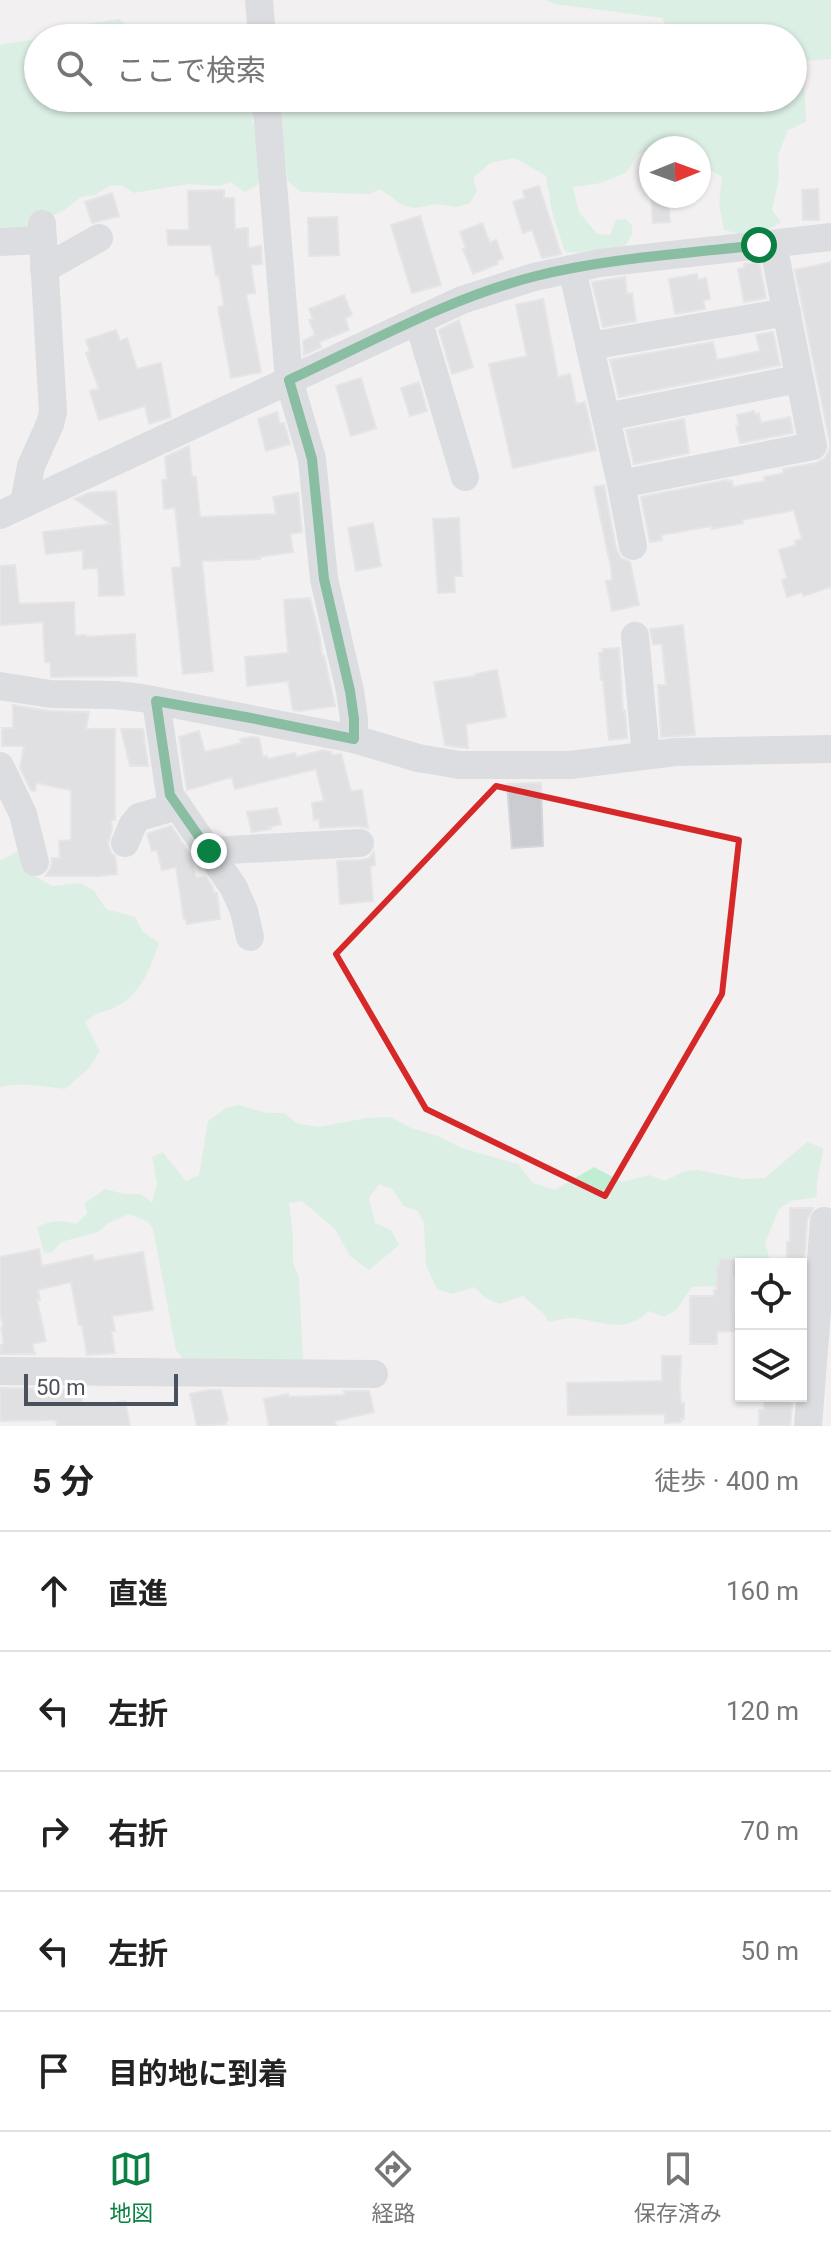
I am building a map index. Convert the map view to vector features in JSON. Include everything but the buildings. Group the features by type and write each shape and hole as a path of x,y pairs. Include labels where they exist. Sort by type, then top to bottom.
{"street":[{"path":"259,0 261,24"},
{"path":"267,112 289,380 312,459 324,579 350,691 354,739"},
{"path":"0,242 42,232 53,412 12,510"},
{"path":"12,510 462,300 534,277 614,261 831,237"},
{"path":"44,269 99,238"},
{"path":"621,484 813,446 773,244"},
{"path":"572,269 633,546"},
{"path":"590,346 787,312"},
{"path":"418,320 465,477"},
{"path":"606,417 798,379"},
{"path":"635,636 646,755"},
{"path":"0,686 51,694 115,695 156,701 354,739 418,758 460,765 570,765 676,752 831,749"},
{"path":"156,701 170,795 234,888 250,937"},
{"path":"0,766 23,814 35,862"},
{"path":"125,843 139,817 178,806"},
{"path":"209,851 360,843"},
{"path":"808,1426 824,1221"},
{"path":"0,1371 374,1374"}],"highlighted area":[{"path":"496,786 739,840 722,994 605,1196 426,1109 336,954"}],"green space":[{"path":"545,0 831,0 831,59 807,61 807,24 665,24 662,18 555,4"},
{"path":"120,19 124,24 87,24"},
{"path":"24,41 24,112 256,112 252,121 263,146 257,158 262,172 257,186 244,192 231,182 220,186 188,184 134,193 123,186 111,185 95,195 81,197 44,220 37,229 0,231 0,45"},
{"path":"279,112 806,112 806,122 788,130 778,155 779,178 772,210 781,222 754,234 724,230 719,203 722,177 711,170 711,136 639,136 639,154 627,172 601,183 573,187 579,212 597,234 610,235 616,220 625,219 632,225 632,234 624,248 592,253 565,252 552,212 546,176 515,158 490,163 473,178 477,191 470,203 457,207 437,204 414,208 402,205 380,189 370,194 301,192 288,181"},
{"path":"21,850 34,876 52,886 81,883 94,891 106,909 135,917 143,932 159,943 148,972 130,997 85,1022 100,1051 88,1069 65,1089 24,1085 0,1087 0,860"},
{"path":"238,1105 267,1113 284,1113 296,1123 318,1127 390,1117 461,1148 518,1164 533,1183 555,1190 594,1167 622,1182 649,1175 665,1181 685,1171 698,1170 743,1179 765,1178 807,1142 823,1148 817,1197 791,1201 779,1209 765,1243 769,1258 735,1258 735,1298 712,1286 692,1287 676,1310 664,1317 649,1311 631,1322 614,1325 575,1318 549,1322 523,1296 499,1304 474,1287 452,1294 437,1289 426,1265 424,1224 418,1211 404,1206 392,1189 379,1184 369,1198 375,1223 391,1230 399,1245 369,1270 350,1256 335,1229 302,1201 289,1203 293,1263 299,1278 303,1362 184,1360 176,1350 153,1229 147,1221 129,1214 108,1223 98,1232 61,1242 52,1252 44,1253 37,1227 57,1221 77,1224 87,1213 85,1203 105,1189 141,1194 152,1203 157,1184 152,1157 163,1152 186,1181 199,1175 208,1121 226,1108"}],"route":[{"path":"209,851 170,795 156,701 354,739 350,691 324,579 312,459 289,380 462,300 534,277 600,263 759,245"}]}
